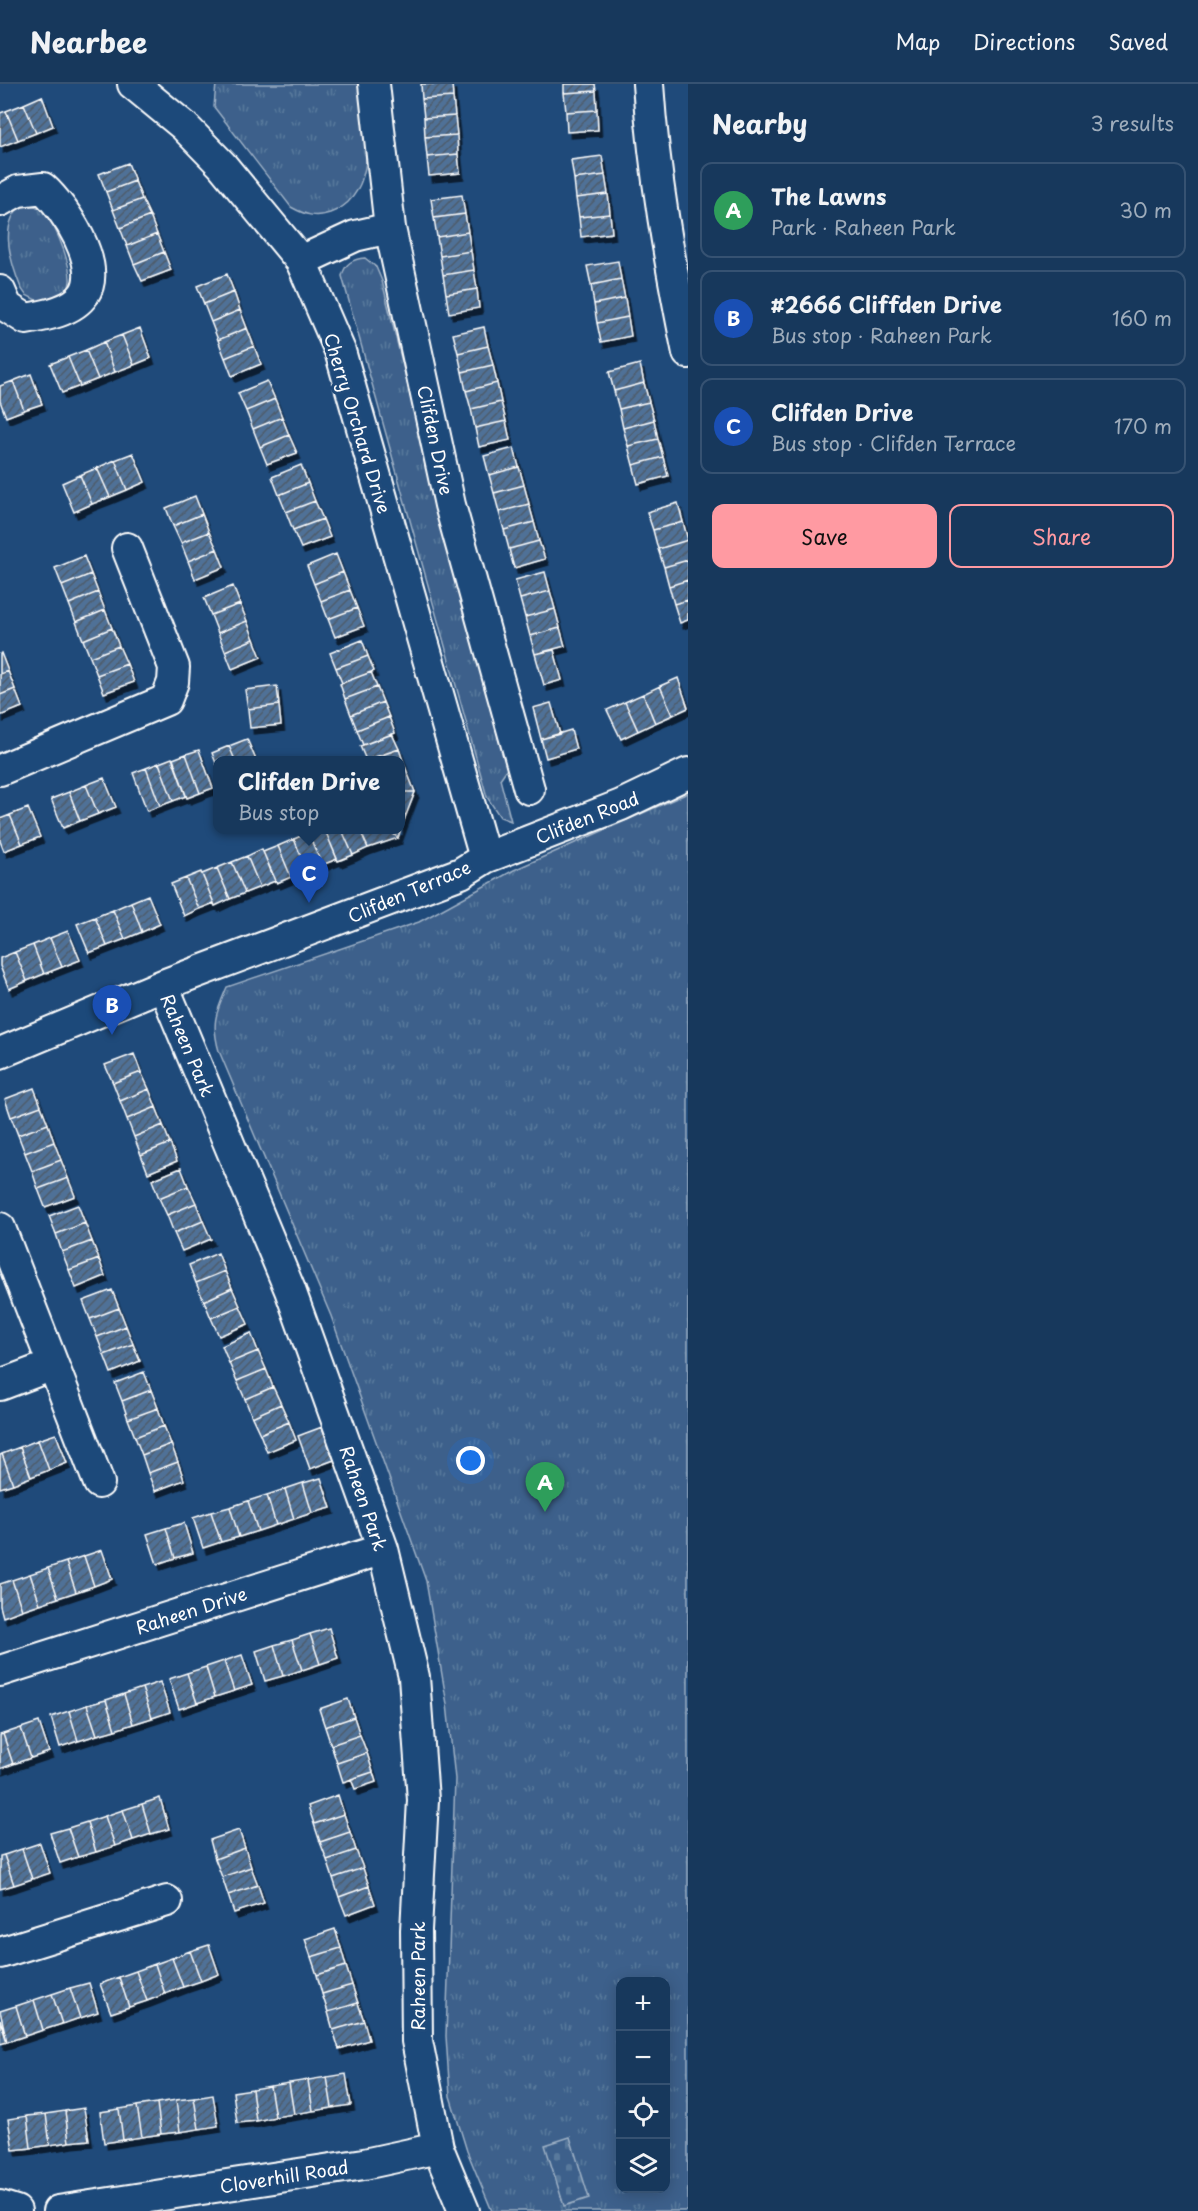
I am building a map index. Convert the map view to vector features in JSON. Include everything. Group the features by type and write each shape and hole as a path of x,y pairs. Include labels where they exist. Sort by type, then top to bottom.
{"street":[{"name":"Cherry Orchard Drive","path":"133,84 184,126 222,165 301,261 340,351 415,615"},
{"name":"Clifden Drive","path":"374,84 390,228 450,505 529,789"},
{"path":"648,84 656,170 670,266 688,353"},
{"path":"0,201 18,191 44,188 66,213 84,252 88,282 83,296 63,309 13,321 0,291"},
{"path":"301,261 355,236 390,228"},
{"path":"0,770 166,700 173,682 174,667 128,548"},
{"name":"Clifden Terrace","path":"163,985 398,898 461,873 485,858 415,615"},
{"name":"Clifden Road","path":"485,858 621,805 688,774"},
{"name":"Raheen Park","path":"0,1053 163,985 290,1290 383,1549 414,1677 423,1800 416,1930 417,2041 438,2148 464,2211"},
{"path":"0,1228 99,1483"},
{"path":"0,1385 53,1365"},
{"name":"Raheen Drive","path":"0,1671 383,1549"},
{"path":"0,1953 167,1901"},
{"name":"Cloverhill Road","path":"58,2211 162,2203 438,2148"},
{"path":"0,2206 16,2211"}],"green space":[{"path":"216,84 365,84 367,157 357,191 346,204 330,213 306,214 291,207 214,107"},
{"path":"23,204 38,207 45,212 54,227 68,263 70,283 67,290 42,303 26,295 21,288 10,252 8,241 11,220"},
{"path":"365,258 376,267 382,281 442,524 509,766 500,779 511,821 500,817 487,797 342,276 350,262"},
{"path":"688,793 688,2211 492,2211 467,2151 450,2096 446,2036 455,1779 447,1704 426,1581 331,1316 219,1051 215,1033 218,1011 227,987 419,922 514,870"},
{"path":"570,2137 589,2198 564,2206 545,2145"}],"building":[{"path":"421,84 452,84 453,97 422,99"},
{"path":"564,84 595,84 596,91 564,93"},
{"path":"596,91 597,110 566,112 564,93"},
{"path":"42,96 53,126 36,133 24,104"},
{"path":"453,97 455,116 424,118 422,99"},
{"path":"24,104 36,133 18,140 6,111"},
{"path":"597,110 598,130 567,132 566,112"},
{"path":"6,111 18,140 0,147 0,113"},
{"path":"455,116 457,135 425,137 424,118"},
{"path":"457,135 458,154 427,157 425,137"},
{"path":"458,154 460,173 429,176 427,157"},
{"path":"602,156 605,175 574,179 571,160"},
{"path":"128,163 135,181 106,192 99,174"},
{"path":"605,175 608,194 576,198 574,179"},
{"path":"135,181 142,199 113,210 106,192"},
{"path":"608,194 610,214 579,217 576,198"},
{"path":"462,195 465,214 434,218 431,199"},
{"path":"142,199 150,216 120,228 113,210"},
{"path":"465,214 468,232 437,237 434,218"},
{"path":"610,214 612,233 581,237 579,217"},
{"path":"150,216 157,234 127,246 120,228"},
{"path":"468,232 471,251 440,256 437,237"},
{"path":"157,234 164,252 134,264 127,246"},
{"path":"471,251 474,270 443,275 440,256"},
{"path":"164,252 171,270 142,281 134,264"},
{"path":"618,261 621,279 591,285 587,266"},
{"path":"474,270 477,289 446,294 443,275"},
{"path":"227,274 234,292 204,304 197,286"},
{"path":"621,279 625,298 594,304 591,285"},
{"path":"477,289 479,308 449,313 446,294"},
{"path":"234,292 240,310 211,322 204,304"},
{"path":"625,298 628,317 597,323 594,304"},
{"path":"240,310 247,328 218,340 211,322"},
{"path":"628,317 631,336 601,342 597,323"},
{"path":"484,327 488,346 458,353 453,334"},
{"path":"140,328 151,358 134,365 122,335"},
{"path":"247,328 254,346 225,358 218,340"},
{"path":"122,335 134,365 115,372 104,342"},
{"path":"104,342 115,372 98,379 86,350"},
{"path":"254,346 261,364 232,376 225,358"},
{"path":"488,346 493,365 462,372 458,353"},
{"path":"86,350 98,379 80,386 68,357"},
{"path":"68,357 80,386 62,393 50,364"},
{"path":"640,364 644,383 614,391 609,372"},
{"path":"493,365 497,383 466,391 462,372"},
{"path":"31,374 42,404 24,410 13,381"},
{"path":"13,381 24,410 6,417 0,401 0,386"},
{"path":"267,381 275,399 246,411 238,393"},
{"path":"497,383 501,402 471,409 466,391"},
{"path":"644,383 649,402 619,409 614,391"},
{"path":"275,399 282,417 253,429 246,411"},
{"path":"501,402 506,421 475,428 471,409"},
{"path":"649,402 654,420 623,428 619,409"},
{"path":"282,417 289,435 260,447 253,429"},
{"path":"654,420 658,439 628,446 623,428"},
{"path":"506,421 510,440 479,447 475,428"},
{"path":"289,435 297,453 267,464 260,447"},
{"path":"658,439 663,457 633,465 628,446"},
{"path":"514,448 519,467 489,475 484,456"},
{"path":"133,453 145,482 127,490 115,460"},
{"path":"663,457 668,476 638,484 633,465"},
{"path":"115,460 127,490 110,497 97,468"},
{"path":"301,465 308,483 279,495 272,477"},
{"path":"519,467 524,485 494,493 489,475"},
{"path":"97,468 110,497 92,504 80,475"},
{"path":"80,475 92,504 74,512 62,483"},
{"path":"308,483 315,501 286,512 279,495"},
{"path":"524,485 529,504 499,512 494,493"},
{"path":"195,496 202,514 173,526 166,508"},
{"path":"315,501 323,519 293,530 286,512"},
{"path":"678,503 683,522 653,530 647,512"},
{"path":"529,504 534,522 504,530 499,512"},
{"path":"202,514 209,532 181,543 173,526"},
{"path":"323,519 330,537 301,548 293,530"},
{"path":"534,522 539,541 509,549 504,530"},
{"path":"683,522 688,540 658,549 653,530"},
{"path":"209,532 217,549 188,561 181,543"},
{"path":"688,540 688,560 664,567 658,549"},
{"path":"539,541 545,559 514,568 509,549"},
{"path":"217,549 224,567 195,579 188,561"},
{"path":"336,554 343,572 314,584 307,566"},
{"path":"84,556 91,574 62,586 55,568"},
{"path":"688,560 688,580 669,586 664,567"},
{"path":"343,572 350,590 321,601 314,584"},
{"path":"545,572 550,591 520,599 515,580"},
{"path":"91,574 98,592 69,604 62,586"},
{"path":"688,580 688,600 674,604 669,586"},
{"path":"233,586 240,604 211,615 204,598"},
{"path":"350,590 357,608 328,619 321,601"},
{"path":"550,591 555,609 525,617 520,599"},
{"path":"98,592 105,610 76,622 69,604"},
{"path":"688,600 688,620 680,623 674,604"},
{"path":"240,604 247,621 218,633 211,615"},
{"path":"357,608 364,626 335,637 328,619"},
{"path":"555,609 560,628 530,636 525,617"},
{"path":"105,610 112,628 83,640 76,622"},
{"path":"247,621 254,639 225,651 218,633"},
{"path":"112,628 119,646 90,657 83,640"},
{"path":"560,628 565,646 535,654 530,636"},
{"path":"254,639 261,657 232,669 225,651"},
{"path":"362,640 368,656 336,668 330,653"},
{"path":"119,646 127,664 97,675 90,657"},
{"path":"554,650 562,680 544,685 535,654"},
{"path":"0,654 8,671 0,674"},
{"path":"368,656 374,671 342,683 336,668"},
{"path":"127,664 134,682 104,693 97,675"},
{"path":"8,671 15,689 0,695 0,674"},
{"path":"371,672 377,687 345,699 340,684"},
{"path":"678,678 688,708 673,715 660,686"},
{"path":"277,686 279,705 248,709 245,690"},
{"path":"660,686 673,715 655,723 643,694"},
{"path":"377,687 383,702 351,715 345,699"},
{"path":"15,689 22,707 0,716 0,695"},
{"path":"643,694 655,723 638,731 625,702"},
{"path":"383,702 389,717 357,730 351,715"},
{"path":"625,702 638,731 621,739 607,710"},
{"path":"551,703 560,734 541,739 533,708"},
{"path":"279,705 281,725 250,728 248,709"},
{"path":"389,717 395,733 363,745 357,730"},
{"path":"571,730 576,749 546,758 541,739"},
{"path":"392,734 399,749 378,756 364,756 360,746"},
{"path":"247,739 254,756 233,756 229,746"},
{"path":"229,746 233,756 213,756 212,753"},
{"path":"399,749 401,756 379,756"},
{"path":"199,750 213,788 200,793 186,754"},
{"path":"186,754 200,793 187,798 173,759"},
{"path":"172,758 186,796 173,801 159,763"},
{"path":"159,763 173,801 160,806 146,768"},
{"path":"405,767 415,792 405,792"},
{"path":"146,768 160,806 147,811 133,773"},
{"path":"104,778 116,807 98,814 86,785"},
{"path":"86,785 98,814 80,821 69,792"},
{"path":"69,792 80,821 63,828 51,799"},
{"path":"405,792 415,792 406,815"},
{"path":"28,808 40,837 22,844 10,815"},
{"path":"10,815 22,844 4,851 0,841 0,819"},
{"path":"308,834 327,834 337,859 322,865"},
{"path":"308,834 322,865 307,871 294,839"},
{"path":"327,834 344,834 353,855 338,861"},
{"path":"344,834 362,834 368,848 353,855"},
{"path":"362,834 394,834 398,838 368,848"},
{"path":"294,839 307,871 291,877 278,846"},
{"path":"278,846 291,877 277,883 263,852"},
{"path":"262,849 275,881 260,887 247,856"},
{"path":"247,856 260,887 245,893 232,862"},
{"path":"232,862 245,893 230,899 217,868"},
{"path":"217,868 230,899 215,906 202,874"},
{"path":"201,872 214,903 199,909 186,878"},
{"path":"186,878 199,909 184,916 171,884"},
{"path":"148,895 160,924 142,932 131,902"},
{"path":"131,902 142,932 125,939 113,910"},
{"path":"113,910 125,939 107,946 95,917"},
{"path":"95,917 107,946 89,953 77,924"},
{"path":"68,931 80,960 62,967 50,938"},
{"path":"50,938 62,967 44,974 33,945"},
{"path":"33,945 44,974 27,981 15,952"},
{"path":"15,952 27,981 9,989 0,966 0,958"},
{"path":"134,1054 141,1072 113,1083 105,1065"},
{"path":"141,1072 149,1089 120,1101 113,1083"},
{"path":"34,1088 41,1106 11,1117 5,1099"},
{"path":"149,1089 156,1107 127,1119 120,1101"},
{"path":"41,1106 48,1124 18,1135 11,1117"},
{"path":"156,1107 163,1125 134,1137 127,1119"},
{"path":"48,1124 54,1142 25,1153 18,1135"},
{"path":"163,1125 170,1143 141,1155 134,1137"},
{"path":"54,1142 61,1160 32,1171 25,1153"},
{"path":"170,1143 177,1161 148,1173 141,1155"},
{"path":"61,1160 68,1178 38,1189 32,1171"},
{"path":"181,1168 188,1186 159,1198 152,1180"},
{"path":"68,1178 75,1196 45,1207 38,1189"},
{"path":"188,1186 196,1203 167,1215 159,1198"},
{"path":"196,1203 203,1221 174,1233 167,1215"},
{"path":"78,1205 85,1223 56,1234 49,1216"},
{"path":"203,1221 211,1239 182,1251 174,1233"},
{"path":"85,1223 92,1241 62,1252 56,1234"},
{"path":"92,1241 99,1259 69,1270 62,1252"},
{"path":"218,1253 225,1271 196,1283 189,1265"},
{"path":"99,1259 105,1276 76,1288 69,1270"},
{"path":"225,1271 232,1288 204,1301 196,1283"},
{"path":"232,1288 240,1306 211,1318 204,1301"},
{"path":"112,1290 119,1308 90,1319 83,1301"},
{"path":"240,1306 248,1324 219,1336 211,1318"},
{"path":"119,1308 126,1326 97,1337 90,1319"},
{"path":"126,1326 133,1344 104,1355 97,1337"},
{"path":"251,1333 258,1351 229,1363 222,1346"},
{"path":"133,1344 140,1361 111,1373 104,1355"},
{"path":"258,1351 266,1369 237,1381 229,1363"},
{"path":"266,1369 273,1387 245,1399 237,1381"},
{"path":"144,1372 151,1390 122,1401 115,1383"},
{"path":"273,1387 281,1404 252,1417 245,1399"},
{"path":"151,1390 158,1408 128,1419 122,1401"},
{"path":"281,1404 289,1422 260,1434 252,1417"},
{"path":"158,1408 164,1426 135,1437 128,1419"},
{"path":"289,1422 296,1440 267,1452 260,1434"},
{"path":"164,1426 171,1444 142,1455 135,1437"},
{"path":"322,1427 334,1460 310,1469 298,1436"},
{"path":"56,1434 67,1463 49,1470 38,1440"},
{"path":"38,1440 49,1470 31,1477 20,1447"},
{"path":"171,1444 178,1462 148,1473 142,1455"},
{"path":"20,1447 31,1477 13,1484 2,1454"},
{"path":"2,1454 13,1484 0,1488 0,1455"},
{"path":"178,1462 184,1480 155,1491 148,1473"},
{"path":"321,1478 331,1508 312,1513 303,1483"},
{"path":"303,1483 312,1513 294,1519 285,1489"},
{"path":"285,1489 294,1519 276,1525 267,1495"},
{"path":"267,1495 276,1525 258,1531 248,1501"},
{"path":"248,1501 258,1531 239,1537 230,1507"},
{"path":"230,1507 239,1537 221,1542 211,1512"},
{"path":"211,1512 221,1542 203,1548 193,1518"},
{"path":"184,1523 193,1553 175,1558 166,1528"},
{"path":"166,1528 175,1558 157,1564 147,1534"},
{"path":"102,1550 112,1579 94,1586 84,1556"},
{"path":"84,1556 94,1586 76,1592 66,1562"},
{"path":"66,1562 76,1592 58,1598 48,1568"},
{"path":"48,1568 58,1598 40,1604 30,1574"},
{"path":"30,1574 40,1604 22,1610 12,1580"},
{"path":"12,1580 22,1610 3,1617 0,1606 0,1584"},
{"path":"329,1628 338,1658 320,1664 310,1634"},
{"path":"310,1634 320,1664 302,1670 292,1640"},
{"path":"292,1640 302,1670 283,1676 274,1645"},
{"path":"274,1645 283,1676 265,1681 256,1651"},
{"path":"242,1655 252,1685 234,1691 224,1661"},
{"path":"224,1661 234,1691 215,1697 206,1667"},
{"path":"206,1667 215,1697 197,1703 187,1673"},
{"path":"187,1673 197,1703 179,1709 169,1679"},
{"path":"160,1682 170,1712 152,1718 142,1688"},
{"path":"142,1688 152,1718 133,1724 124,1694"},
{"path":"124,1694 133,1724 115,1730 106,1700"},
{"path":"348,1699 354,1717 325,1727 319,1709"},
{"path":"106,1700 115,1730 97,1735 87,1705"},
{"path":"87,1705 97,1735 78,1741 69,1711"},
{"path":"69,1711 78,1741 60,1747 51,1717"},
{"path":"354,1717 360,1735 331,1745 325,1727"},
{"path":"39,1722 49,1752 31,1758 21,1728"},
{"path":"21,1728 31,1758 13,1764 3,1734"},
{"path":"3,1734 13,1764 0,1769 0,1735"},
{"path":"360,1735 367,1753 337,1763 331,1745"},
{"path":"367,1753 373,1772 343,1782 337,1763"},
{"path":"373,1772 376,1782 355,1789 351,1779"},
{"path":"338,1795 344,1814 314,1824 308,1806"},
{"path":"160,1798 169,1829 151,1834 142,1804"},
{"path":"142,1804 151,1834 133,1840 123,1810"},
{"path":"123,1810 133,1840 115,1846 105,1816"},
{"path":"344,1814 350,1832 320,1842 314,1824"},
{"path":"105,1816 115,1846 96,1852 87,1822"},
{"path":"87,1822 96,1852 78,1857 68,1828"},
{"path":"68,1828 78,1857 60,1863 50,1833"},
{"path":"239,1830 245,1848 215,1859 210,1840"},
{"path":"350,1832 356,1850 327,1860 320,1842"},
{"path":"40,1843 50,1873 32,1879 22,1849"},
{"path":"245,1848 251,1867 222,1877 215,1859"},
{"path":"22,1849 32,1879 14,1885 4,1855"},
{"path":"356,1850 363,1868 333,1878 327,1860"},
{"path":"4,1855 14,1885 0,1889 0,1856"},
{"path":"251,1867 258,1885 228,1895 222,1877"},
{"path":"363,1868 369,1886 339,1897 333,1878"},
{"path":"258,1885 264,1903 234,1913 228,1895"},
{"path":"369,1886 375,1904 346,1915 339,1897"},
{"path":"335,1929 341,1948 311,1957 305,1939"},
{"path":"209,1945 219,1974 201,1981 190,1951"},
{"path":"341,1948 346,1966 317,1975 311,1957"},
{"path":"190,1951 201,1981 183,1987 172,1958"},
{"path":"172,1958 183,1987 165,1994 155,1964"},
{"path":"155,1964 165,1994 147,2001 136,1971"},
{"path":"346,1966 352,1985 322,1994 317,1975"},
{"path":"136,1971 147,2001 129,2007 119,1977"},
{"path":"119,1977 129,2007 111,2013 100,1984"},
{"path":"89,1983 98,2012 80,2018 70,1988"},
{"path":"352,1985 358,2003 328,2012 322,1994"},
{"path":"70,1988 80,2018 62,2024 52,1994"},
{"path":"52,1994 62,2024 43,2030 34,2000"},
{"path":"34,2000 43,2030 25,2036 16,2006"},
{"path":"358,2003 364,2021 333,2030 328,2012"},
{"path":"16,2006 25,2036 7,2042 0,2011"},
{"path":"0,2020 7,2042 0,2044"},
{"path":"364,2021 369,2040 339,2049 333,2030"},
{"path":"346,2074 351,2105 332,2108 327,2077"},
{"path":"327,2077 332,2108 313,2111 308,2080"},
{"path":"308,2080 313,2111 294,2114 289,2083"},
{"path":"289,2083 294,2114 275,2117 270,2086"},
{"path":"270,2086 275,2117 256,2121 252,2089"},
{"path":"252,2089 256,2121 237,2123 233,2092"},
{"path":"213,2095 218,2126 199,2129 194,2098"},
{"path":"194,2098 199,2129 180,2132 176,2100"},
{"path":"176,2100 180,2132 161,2134 157,2103"},
{"path":"157,2103 161,2134 142,2137 137,2106"},
{"path":"137,2106 142,2137 123,2140 119,2109"},
{"path":"84,2108 89,2140 69,2142 65,2111"},
{"path":"119,2109 123,2140 104,2143 100,2112"},
{"path":"65,2111 69,2142 50,2145 46,2114"},
{"path":"46,2114 50,2145 31,2148 27,2116"},
{"path":"27,2116 31,2148 13,2150 8,2119"}],"place":[{"name":"Clifden Drive","path":"309,903"},
{"name":"#2666 Cliffden Drive","path":"112,1035"},
{"name":"The Lawns","path":"545,1512"}]}
